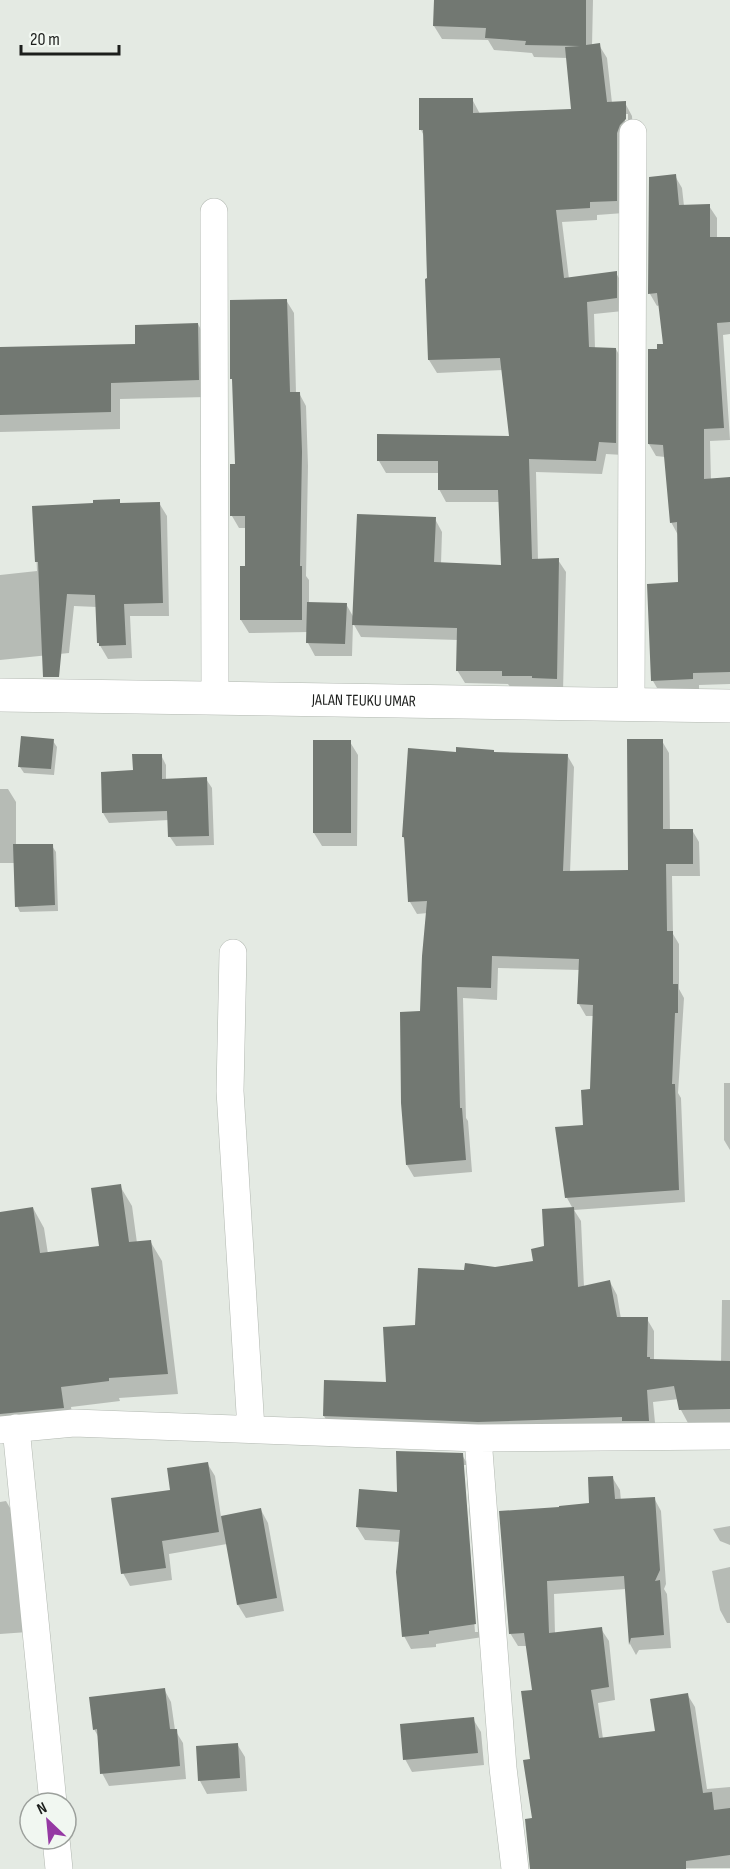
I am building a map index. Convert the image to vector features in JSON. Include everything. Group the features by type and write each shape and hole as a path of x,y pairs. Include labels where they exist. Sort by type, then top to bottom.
{"main road":[{"name":"JALAN TEUKU UMAR","path":"0,695 730,706"}],"street":[{"path":"631,705 633,133"},
{"path":"214,212 215,697"},
{"path":"233,953 230,1092 251,1429"},
{"path":"52,1791 8,1429 74,1423 478,1438 730,1436"},
{"path":"478,1438 503,1768 515,1869"},
{"path":"57,1851 59,1869"}],"building":[{"path":"434,0 586,0 586,45 600,43 607,102 626,101 626,119 620,125 617,133 617,201 590,202 590,208 556,210 564,278 617,271 617,298 587,302 589,347 616,348 616,443 599,442 596,461 529,459 532,559 559,558 557,679 502,676 502,671 456,671 457,628 352,625 357,514 436,517 434,562 501,565 498,490 438,490 438,461 377,461 377,434 509,436 500,358 428,360 423,130 419,130 419,98 473,98 473,113 571,109 565,47 580,46 525,45 526,41 485,38 486,28 433,26"},
{"path":"676,174 679,205 710,204 710,237 730,237 730,322 717,323 724,428 704,429 704,479 730,477 730,672 693,673 693,679 651,681 647,584 678,582 677,522 670,523 663,445 648,444 648,349 657,349 657,344 663,344 657,293 648,294 649,177"},
{"path":"287,299 290,392 300,392 302,620 240,620 240,566 245,566 245,516 230,516 230,464 235,464 232,379 230,379 230,300"},
{"path":"198,323 199,380 111,383 111,412 0,415 0,347 135,344 135,325"},
{"path":"120,499 120,503 160,502 163,603 124,604 126,645 99,646 95,595 67,594 59,677 43,677 38,562 35,562 32,506 93,503 93,500"},
{"path":"307,602 347,603 345,644 306,643"},
{"path":"21,736 54,739 51,769 18,767"},
{"path":"627,739 663,739 663,829 693,829 693,864 666,864 667,931 673,931 673,984 678,984 672,1084 675,1084 679,1190 565,1198 555,1127 583,1125 581,1090 590,1089 593,1005 577,1004 579,959 492,956 491,988 457,987 460,1108 462,1108 466,1160 406,1165 401,1103 400,1012 420,1011 427,901 408,902 404,837 402,837 408,748 456,752 456,747 494,750 494,752 568,754 563,871 628,870"},
{"path":"313,740 351,740 351,833 313,833"},
{"path":"132,754 162,754 162,779 207,777 209,836 168,837 167,811 102,813 101,772 133,770"},
{"path":"13,844 53,844 55,905 15,907"},
{"path":"121,1184 129,1242 151,1240 168,1374 109,1378 109,1381 61,1387 64,1408 0,1414 0,1212 33,1207 40,1253 99,1246 91,1188"},
{"path":"574,1207 578,1287 610,1280 617,1317 648,1317 647,1357 650,1359 730,1361 730,1409 679,1410 674,1386 647,1390 649,1421 622,1421 622,1417 478,1422 323,1416 324,1380 386,1382 383,1327 415,1325 418,1268 464,1270 465,1263 495,1267 533,1261 531,1249 544,1246 542,1209"},
{"path":"396,1451 463,1453 476,1624 402,1637 396,1572 400,1530 356,1527 359,1489 397,1492"},
{"path":"208,1462 219,1532 162,1541 166,1568 121,1574 111,1498 170,1490 167,1468"},
{"path":"613,1476 615,1499 655,1497 660,1570 655,1581 660,1580 664,1635 631,1638 629,1645 624,1576 547,1581 549,1633 602,1627 609,1687 591,1690 599,1738 655,1731 650,1699 688,1693 703,1793 712,1792 714,1810 730,1808 730,1855 686,1861 686,1869 530,1869 525,1819 532,1818 523,1760 530,1759 521,1691 532,1690 524,1633 509,1634 499,1511 589,1503 588,1477"},
{"path":"261,1508 277,1598 237,1605 221,1516"},
{"path":"165,1688 170,1729 177,1729 180,1766 100,1774 97,1729 93,1730 89,1697"},
{"path":"474,1717 478,1753 403,1760 400,1724"},
{"path":"238,1743 240,1778 198,1781 196,1746"}]}
